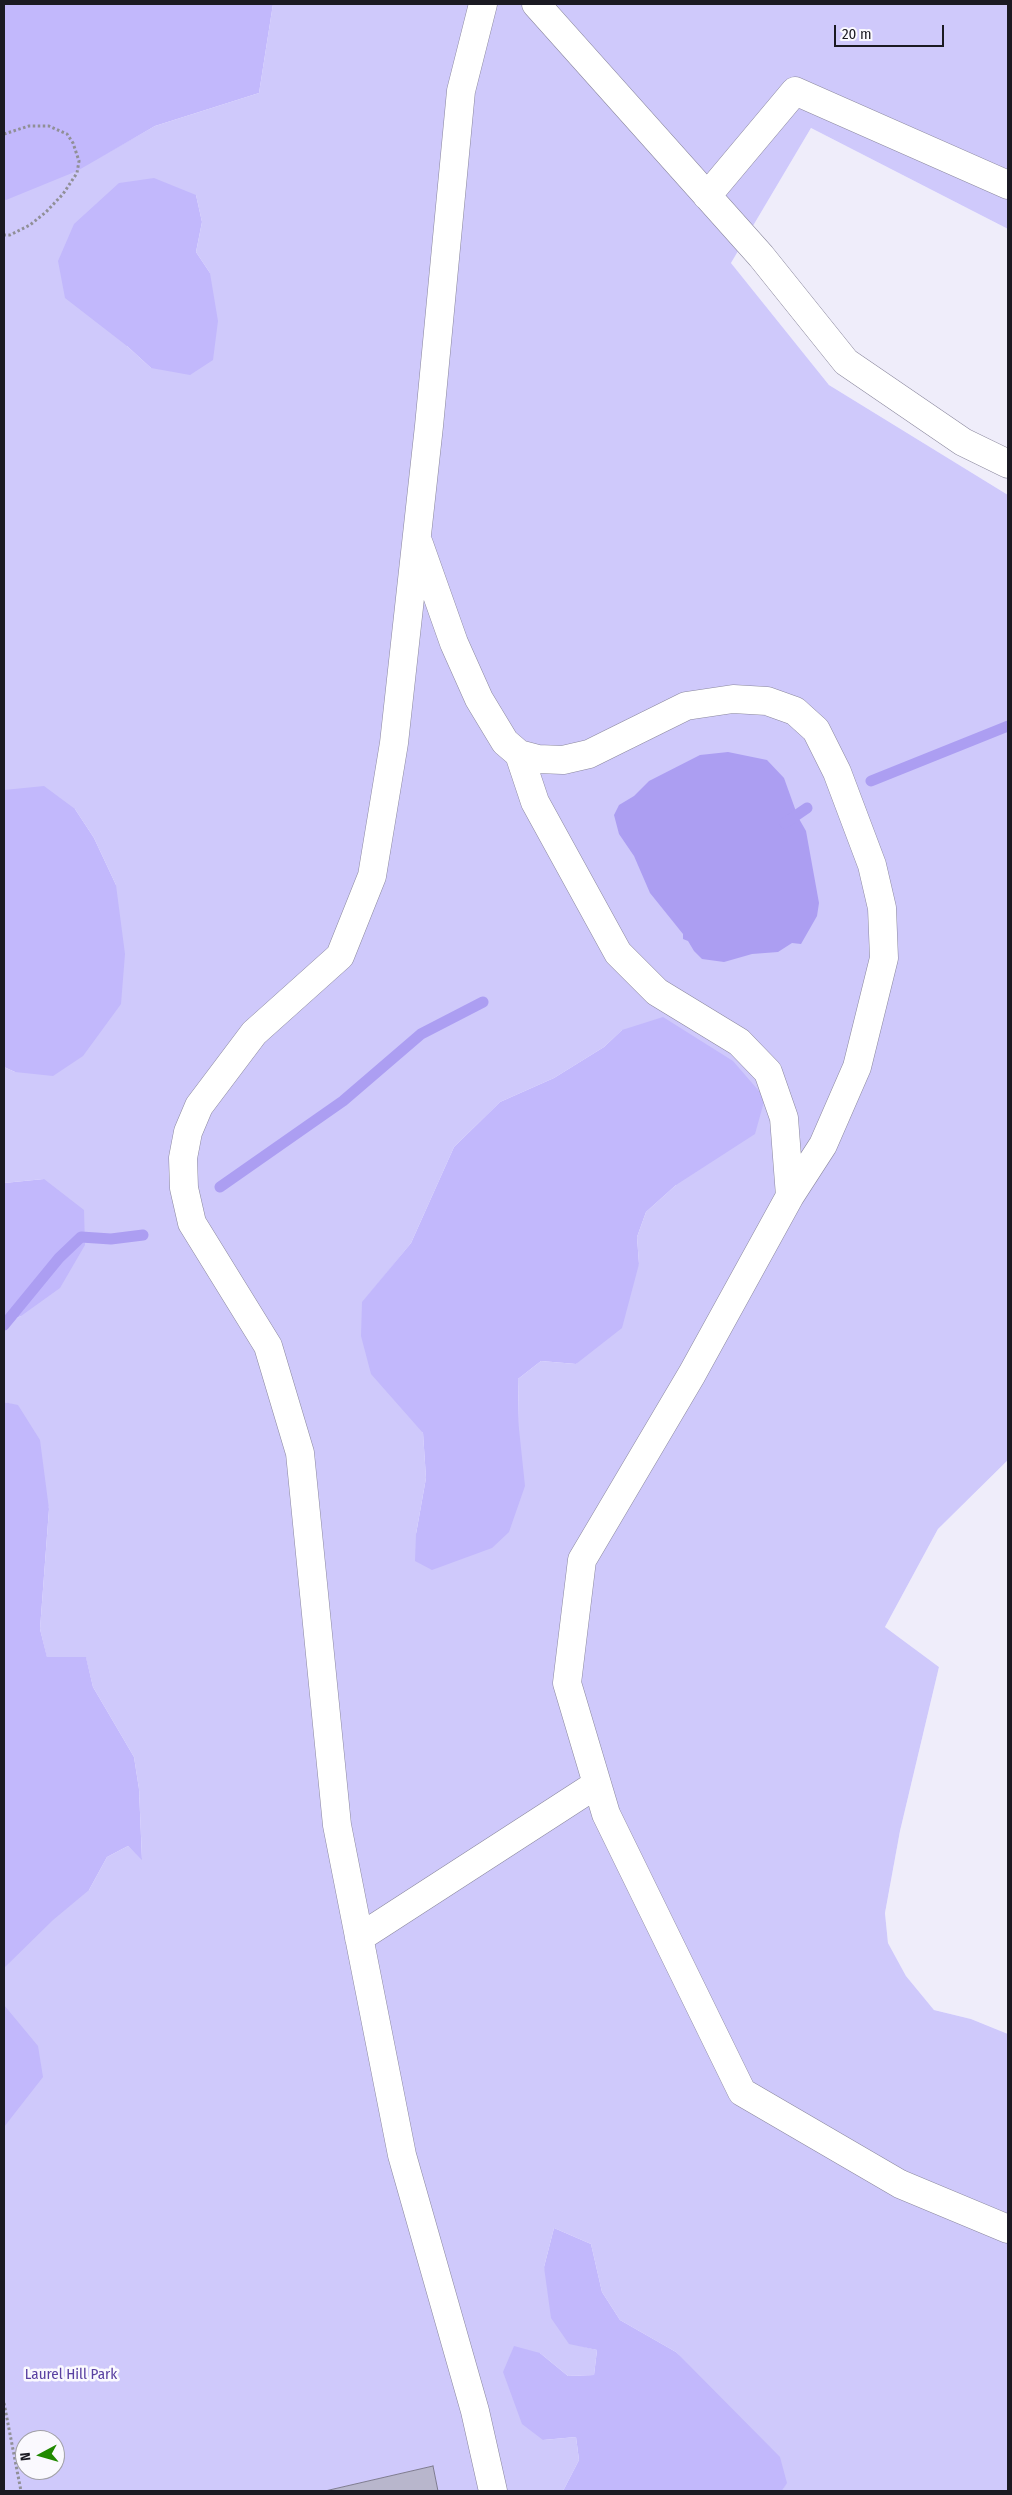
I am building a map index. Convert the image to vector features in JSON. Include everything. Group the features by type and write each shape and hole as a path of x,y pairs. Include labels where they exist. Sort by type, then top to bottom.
{"lane":[{"path":"483,4 462,91 394,743 372,876 340,956 254,1033 199,1106 188,1132 183,1158 184,1188 192,1223 268,1346 300,1453 337,1825 402,2155 475,2410 493,2491"},
{"path":"536,4 761,256 846,362 963,442 1008,464"},
{"path":"707,196 795,91 895,133 1008,185"},
{"path":"416,537 454,643 479,699 505,742 519,754 538,759 562,760 589,754 686,706 733,699 767,701 795,711 816,730 837,772 872,865 882,908 884,958 857,1067 823,1145 790,1196 692,1374 582,1560 567,1683 606,1814 742,2092 900,2184 1008,2229"},
{"path":"519,754 535,802 618,953 657,992 739,1042 768,1072 784,1118 790,1196"},
{"path":"359,1938 597,1784"}],"path":[{"path":"4,134 29,126 49,126 67,134 73,143 80,161 77,173 63,194 46,212 30,225 10,235 4,235"},
{"path":"4,2403 21,2491"}],"shaded area":[{"path":"4,4 273,4 259,93 155,126 77,171 6,200 4,199"},
{"path":"811,128 1008,229 1008,495 829,385 731,263"},
{"path":"154,178 196,195 202,222 196,252 210,273 218,321 213,360 190,375 151,368 127,346 65,298 58,261 74,224 119,183"},
{"path":"728,752 767,760 784,778 798,817 806,831 819,903 817,916 801,944 792,943 778,952 752,954 724,962 702,959 688,941 683,939 683,934 650,893 634,856 619,834 614,815 619,805 634,796 649,781 700,755"},
{"path":"44,786 75,809 94,838 116,885 125,954 121,1004 83,1056 53,1076 15,1072 4,1067 4,790"},
{"path":"663,1017 733,1061 765,1098 755,1134 676,1185 646,1212 637,1237 639,1264 622,1328 576,1364 541,1361 518,1379 519,1429 525,1486 509,1532 492,1548 432,1570 415,1561 416,1534 426,1478 423,1433 371,1374 361,1336 362,1302 411,1243 454,1147 500,1102 554,1078 604,1047 622,1030"},
{"path":"44,1179 84,1210 85,1245 60,1288 21,1316 4,1324 4,1183"},
{"path":"4,1402 18,1405 40,1440 49,1509 40,1629 47,1657 86,1657 93,1687 134,1757 139,1789 142,1860 128,1846 107,1857 89,1890 53,1920 4,1968"},
{"path":"1008,1460 1008,2034 971,2019 934,2010 906,1976 888,1943 885,1913 900,1831 939,1667 885,1627 938,1529"},
{"path":"4,2005 38,2046 43,2077 4,2127"},
{"path":"554,2228 591,2244 602,2292 620,2320 676,2352 780,2457 787,2483 782,2491 563,2491 579,2460 576,2437 543,2440 522,2424 503,2372 514,2346 540,2353 568,2376 594,2375 597,2350 569,2344 551,2318 544,2267"}],"green space":[{"name":"Laurel Hill Park","path":"4,4 100,157 155,126 259,93 273,4 1008,4 1008,229 811,128 731,263 829,385 1008,495 1008,1460 938,1529 885,1627 939,1667 900,1831 885,1913 888,1943 906,1976 934,2010 971,2019 1008,2034 1008,2491 782,2491 786,2483 676,2352 620,2320 602,2292 591,2244 554,2228 544,2267 569,2343 597,2350 594,2375 568,2376 540,2353 543,2440 576,2437 579,2460 563,2491 438,2491 433,2466 325,2491 4,2491 4,1476 89,1890 107,1857 128,1846 142,1859 139,1789 134,1757 93,1687 86,1658 47,1658 40,1629 49,1509 18,1406 4,1402 4,1324 21,1316 44,1179 4,1183 4,1067 15,1072 116,885 94,838 75,809 4,966","holes":["196,195 202,222 196,252 210,273 151,368 127,346","622,1030 676,1185 646,1212 637,1237 639,1264 576,1364 541,1361 518,1379 519,1429 416,1534 426,1478 423,1433 363,1302 411,1243 454,1147 500,1102 554,1078 604,1047"]}],"building":[{"path":"433,2466 438,2491 325,2491"}],"waterway":[{"path":"871,781 1008,726"},
{"path":"785,823 807,808"},
{"path":"220,1187 343,1101 421,1034 483,1002"},
{"path":"4,1325 59,1258 81,1237 111,1239 143,1235"}]}
